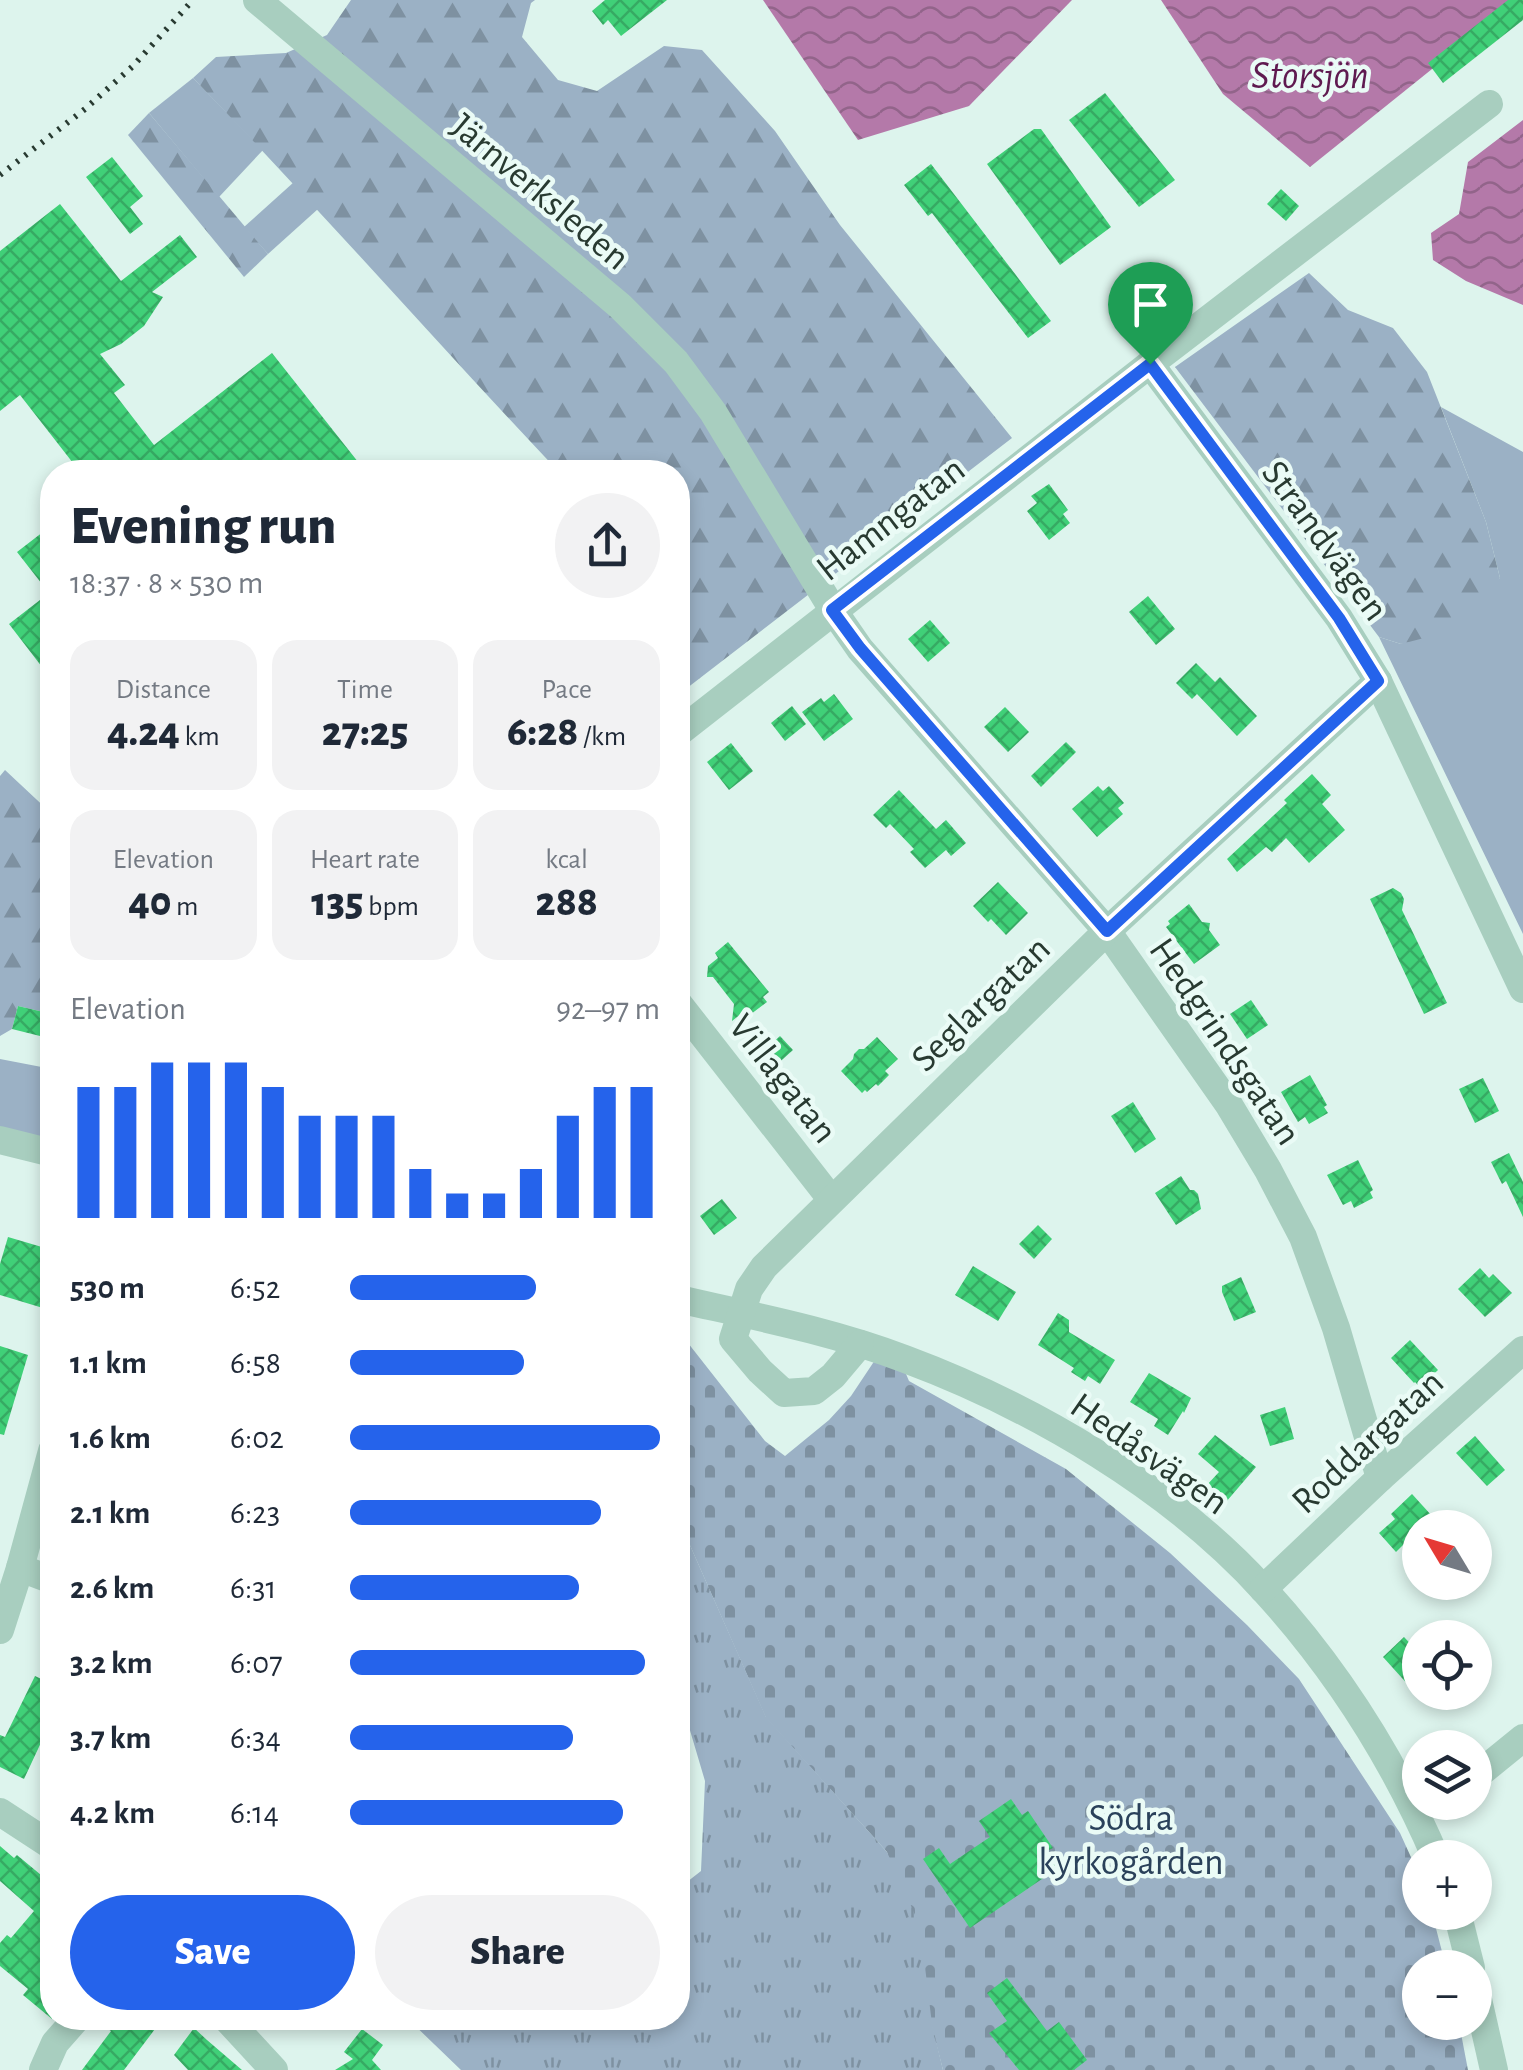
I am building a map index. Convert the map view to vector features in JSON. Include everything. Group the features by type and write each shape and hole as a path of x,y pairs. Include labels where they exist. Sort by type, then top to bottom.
{"street":[{"name":"Järnverksleden","path":"257,0 620,306 676,362 713,412 832,610"},
{"name":"Hamngatan","path":"690,722 1489,104"},
{"name":"Strandvägen","path":"1150,364 1339,618 1378,681 1523,990"},
{"name":"Hedgrindsgatan","path":"832,610 860,648 1107,931 1229,1105 1304,1237 1332,1313 1380,1478"},
{"name":"Seglargatan","path":"740,1313 749,1288 764,1266 831,1199 1107,931 1378,681"},
{"name":"Villagatan","path":"690,1018 831,1199"},
{"path":"0,1140 40,1149"},
{"name":"Hedåsvägen","path":"690,1302 860,1344 979,1388 1109,1462 1179,1512 1263,1588 1318,1654 1402,1772"},
{"path":"740,1313 733,1339 784,1393 814,1391 833,1376 860,1344"},
{"name":"Roddargatan","path":"1263,1588 1523,1350"},
{"path":"0,1630 40,1495"},
{"path":"20,1568 40,1576"},
{"path":"1492,1763 1523,1738"},
{"path":"0,1812 40,1838"},
{"path":"43,2070 55,2044 67,2030"},
{"path":"237,2030 274,2070"},
{"path":"1487,2040 1494,2070"}],"green space":[{"path":"351,0 535,0 522,37 558,80 597,91 664,46 702,50 775,131 840,225 1012,438 690,686 690,460 548,460 193,78 216,57 286,53 327,35"},
{"path":"193,78 263,150 219,197 149,113"},
{"path":"149,113 268,254 244,277 128,135"},
{"path":"294,182 318,209 268,254 244,227"},
{"path":"1309,273 1348,310 1393,328 1427,372 1486,522 1500,578 1455,630 1401,644 1379,637 1175,367"},
{"path":"1441,407 1523,452 1523,934 1379,637 1401,644 1500,578 1486,522"},
{"path":"5,770 40,803 40,1011 18,1006 12,1029 0,1036 0,776"},
{"path":"0,1059 40,1067 40,1150 0,1140"},
{"name":"Södra kyrkogården","path":"690,1346 765,1441 785,1456 829,1420 851,1396 879,1354 901,1362 909,1381 1066,1469 1170,1553 1299,1679 1400,1833 1403,1840 1402,1930 1436,1930 1442,1950 1402,1950 1402,2040 1462,2040 1468,2070 943,2070 887,1852 766,1718 690,1545"},
{"path":"690,1545 766,1717 887,1852 920,1926 932,2024 943,2070 461,2070 419,2030 690,2030 690,1880 701,1871 705,1781 690,1730"}],"water":[{"path":"763,0 1072,0 969,106 858,140"},
{"name":"Storsjön","path":"1161,0 1518,0 1310,167 1223,94"},
{"path":"1523,120 1523,305 1466,281 1433,260 1431,233 1459,214 1468,162"}],"building":[{"path":"605,0 667,0 621,36 608,20 603,25 592,11"},
{"path":"1508,0 1523,0 1523,20 1443,83 1428,63"},
{"path":"1105,93 1175,180 1139,207 1069,120"},
{"path":"1034,129 1041,129 1111,227 1060,265 987,164"},
{"path":"112,157 143,196 130,207 143,224 130,234 86,177"},
{"path":"931,164 1051,321 1028,338 932,213 928,216 904,185"},
{"path":"1281,189 1299,206 1286,221 1267,204"},
{"path":"60,204 121,281 180,235 197,257 152,292 163,297 144,326 100,354 125,385 114,393 154,445 272,353 357,460 71,460 20,395 0,411 0,251"},
{"path":"1049,484 1068,510 1063,514 1070,523 1049,540 1027,511 1037,503 1031,496"},
{"path":"40,534 40,581 17,552"},
{"path":"1148,596 1175,629 1156,645 1129,612"},
{"path":"40,600 40,664 9,624"},
{"path":"930,620 950,643 928,662 908,639"},
{"path":"1196,663 1215,682 1220,677 1257,716 1237,736 1197,694 1192,699 1176,683"},
{"path":"834,694 853,719 824,741 802,712"},
{"path":"792,706 806,724 785,741 771,723"},
{"path":"1005,707 1029,732 1008,752 984,727"},
{"path":"1066,742 1076,752 1041,787 1031,776"},
{"path":"731,743 753,771 729,790 707,762"},
{"path":"1312,774 1331,795 1322,804 1345,830 1309,863 1286,838 1272,852 1266,847 1237,872 1227,859"},
{"path":"1098,786 1103,791 1109,786 1124,803 1118,808 1123,814 1097,837 1072,809"},
{"path":"899,790 936,829 946,820 966,843 951,856 946,850 925,868 910,852 914,849 890,824 886,828 873,815"},
{"path":"998,882 1028,913 1006,935 973,906"},
{"path":"1393,888 1404,899 1402,910 1447,1003 1424,1014 1370,899"},
{"path":"1189,904 1202,922 1210,923 1209,930 1220,945 1194,964 1166,927"},
{"path":"728,942 769,992 763,997 767,1002 751,1014 747,1009 732,1021 734,1004 713,977 707,977 708,966 718,958 715,953"},
{"path":"1251,1000 1268,1025 1247,1039 1230,1014"},
{"path":"18,1006 40,1011 40,1036 12,1029"},
{"path":"780,1036 793,1050 773,1068 762,1053"},
{"path":"877,1037 898,1059 885,1071 889,1075 878,1086 862,1093 841,1071 859,1049"},
{"path":"1310,1075 1328,1113 1309,1124 1305,1117 1298,1122 1281,1092"},
{"path":"1483,1078 1499,1111 1475,1123 1459,1089"},
{"path":"1133,1102 1156,1139 1135,1153 1111,1116"},
{"path":"1509,1153 1523,1182 1523,1217 1506,1181 1502,1184 1491,1162"},
{"path":"1358,1160 1373,1198 1354,1208 1351,1201 1343,1205 1327,1175"},
{"path":"1181,1176 1190,1190 1198,1194 1201,1209 1176,1225 1155,1193"},
{"path":"722,1199 737,1218 714,1235 700,1216"},
{"path":"1038,1225 1052,1239 1034,1259 1019,1244"},
{"path":"8,1237 40,1246 40,1307 0,1295 0,1264"},
{"path":"973,1266 1016,1292 998,1321 955,1295"},
{"path":"1480,1268 1489,1278 1493,1274 1512,1293 1485,1317 1458,1289"},
{"path":"1241,1277 1256,1312 1234,1321 1222,1286"},
{"path":"1058,1313 1069,1320 1069,1332 1115,1360 1100,1384 1088,1376 1085,1381 1071,1372 1074,1368 1038,1345"},
{"path":"1410,1340 1438,1370 1420,1387 1391,1358"},
{"path":"0,1346 28,1355 4,1435 0,1434"},
{"path":"1149,1373 1191,1398 1168,1435 1154,1426 1158,1419 1130,1402"},
{"path":"1285,1407 1294,1439 1270,1446 1260,1415"},
{"path":"1215,1435 1256,1467 1226,1502 1206,1486 1219,1472 1198,1454"},
{"path":"1475,1436 1505,1470 1487,1486 1456,1453"},
{"path":"1412,1494 1427,1510 1402,1510 1402,1546 1396,1552 1379,1533 1395,1519 1391,1514"},
{"path":"1402,1639 1402,1678 1383,1657"},
{"path":"35,1676 40,1678 40,1745 24,1779 0,1767 0,1735 5,1737"},
{"path":"1011,1799 1022,1815 1028,1811 1053,1848 1047,1851 1058,1868 970,1928 923,1859 939,1848 950,1864 990,1837 979,1821"},
{"path":"0,1846 40,1874 40,2009 23,1995 28,1989 0,1966 0,1943 7,1935 11,1938 34,1911 0,1881"},
{"path":"1007,1978 1047,2031 1059,2022 1087,2060 1074,2070 1019,2070 989,2033 1007,2021 987,1993"},
{"path":"154,2030 124,2070 82,2070 111,2031"},
{"path":"196,2030 242,2070 188,2070 174,2055"},
{"path":"363,2030 383,2045 372,2060 381,2070 335,2070 353,2059 344,2052"}],"railway":[{"path":"0,175 132,67 193,0"}],"route":[{"path":"1150,364 1339,618 1378,681 1107,931 860,648 832,610 1150,364"}]}
